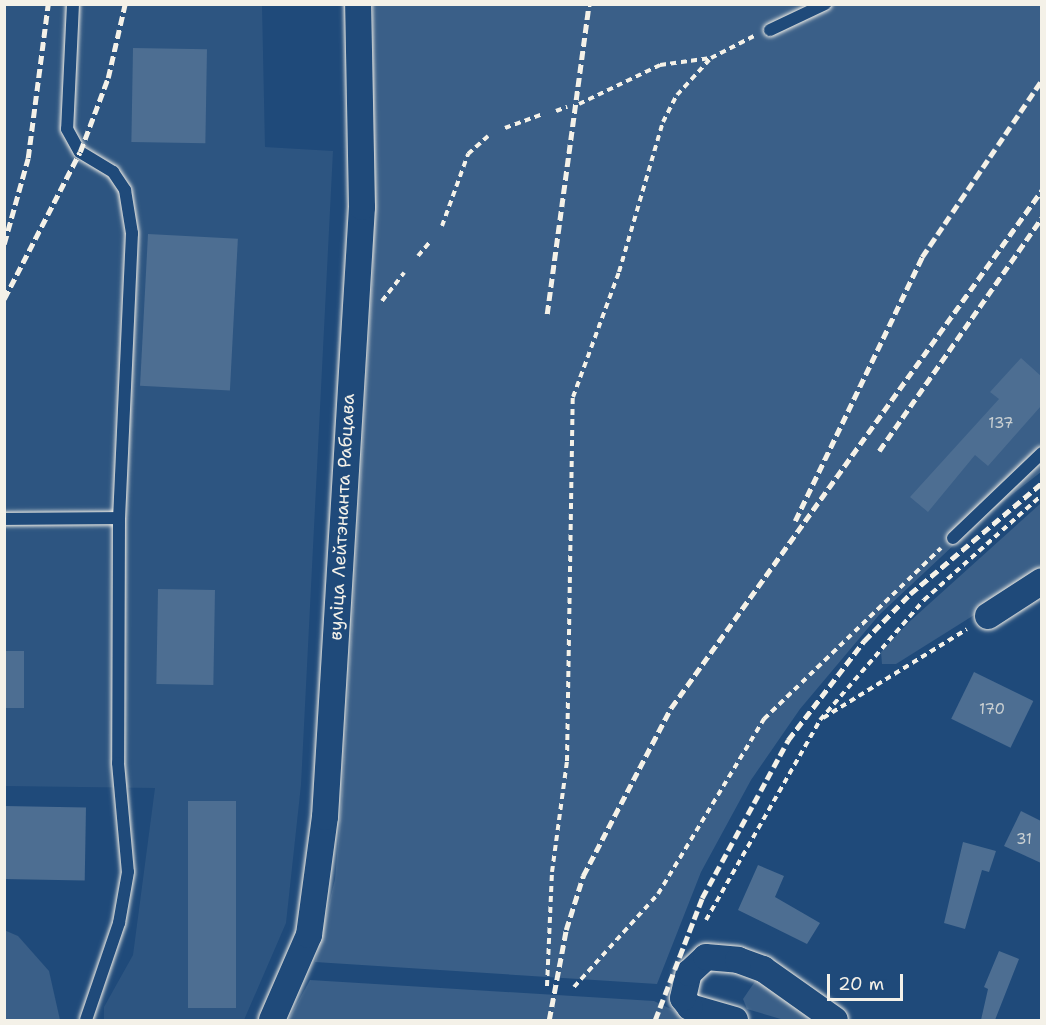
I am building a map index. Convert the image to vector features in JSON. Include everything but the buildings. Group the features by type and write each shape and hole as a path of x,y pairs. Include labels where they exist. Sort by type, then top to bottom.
{"street":[{"name":"вуліца Лейтэнанта Рабцава","path":"272,1020 309,935 325,817 362,207 358,4"},
{"path":"988,616 1041,581"},
{"path":"735,1020 690,1007 682,998 689,973 706,957 738,960 763,969 836,1020"}],"lane":[{"path":"73,4 67,129 80,152 113,172 131,211 119,518 118,763 128,872 120,923 86,1020"},
{"path":"770,30 825,4"},
{"path":"953,538 1041,453"},
{"path":"4,519 119,518"}],"path":[{"path":"579,104 660,64 711,58 770,30"},
{"path":"547,986 552,872 567,761 573,397 620,272 652,148 677,95 711,58"},
{"path":"556,111 567,107"},
{"path":"506,128 543,114"},
{"path":"442,226 468,154 488,136"},
{"path":"417,256 429,243"},
{"path":"706,920 820,720 924,600 1041,495"},
{"path":"574,987 658,894 764,719 953,538"},
{"path":"820,720 988,616"}],"shaded area":[{"path":"5,5 262,5 265,147 333,151 301,785 286,923 244,1020 104,1020 104,1007 133,955 155,788 5,786"},
{"path":"373,5 1041,5 1041,472 987,514 879,615 800,709 751,780 701,872 657,984 315,962 335,879 342,795 373,268"},
{"path":"1041,503 1041,573 896,664 882,664 881,652 909,622"},
{"path":"4,930 18,936 49,971 60,1020 5,1020"},
{"path":"758,977 829,1020 784,1020 747,1009 743,999"},
{"path":"310,980 654,1001 692,1019 288,1020"}],"railway":[{"path":"4,244 28,158 48,4"},
{"path":"4,299 80,152 108,78 125,4"},
{"path":"547,314 589,4"},
{"path":"795,521 922,257 1042,80"},
{"path":"549,1020 566,930 583,876 671,708 1042,190"},
{"path":"879,451 1042,217"},
{"path":"655,1020 702,898 788,740 864,641 910,594 1042,483"}]}
